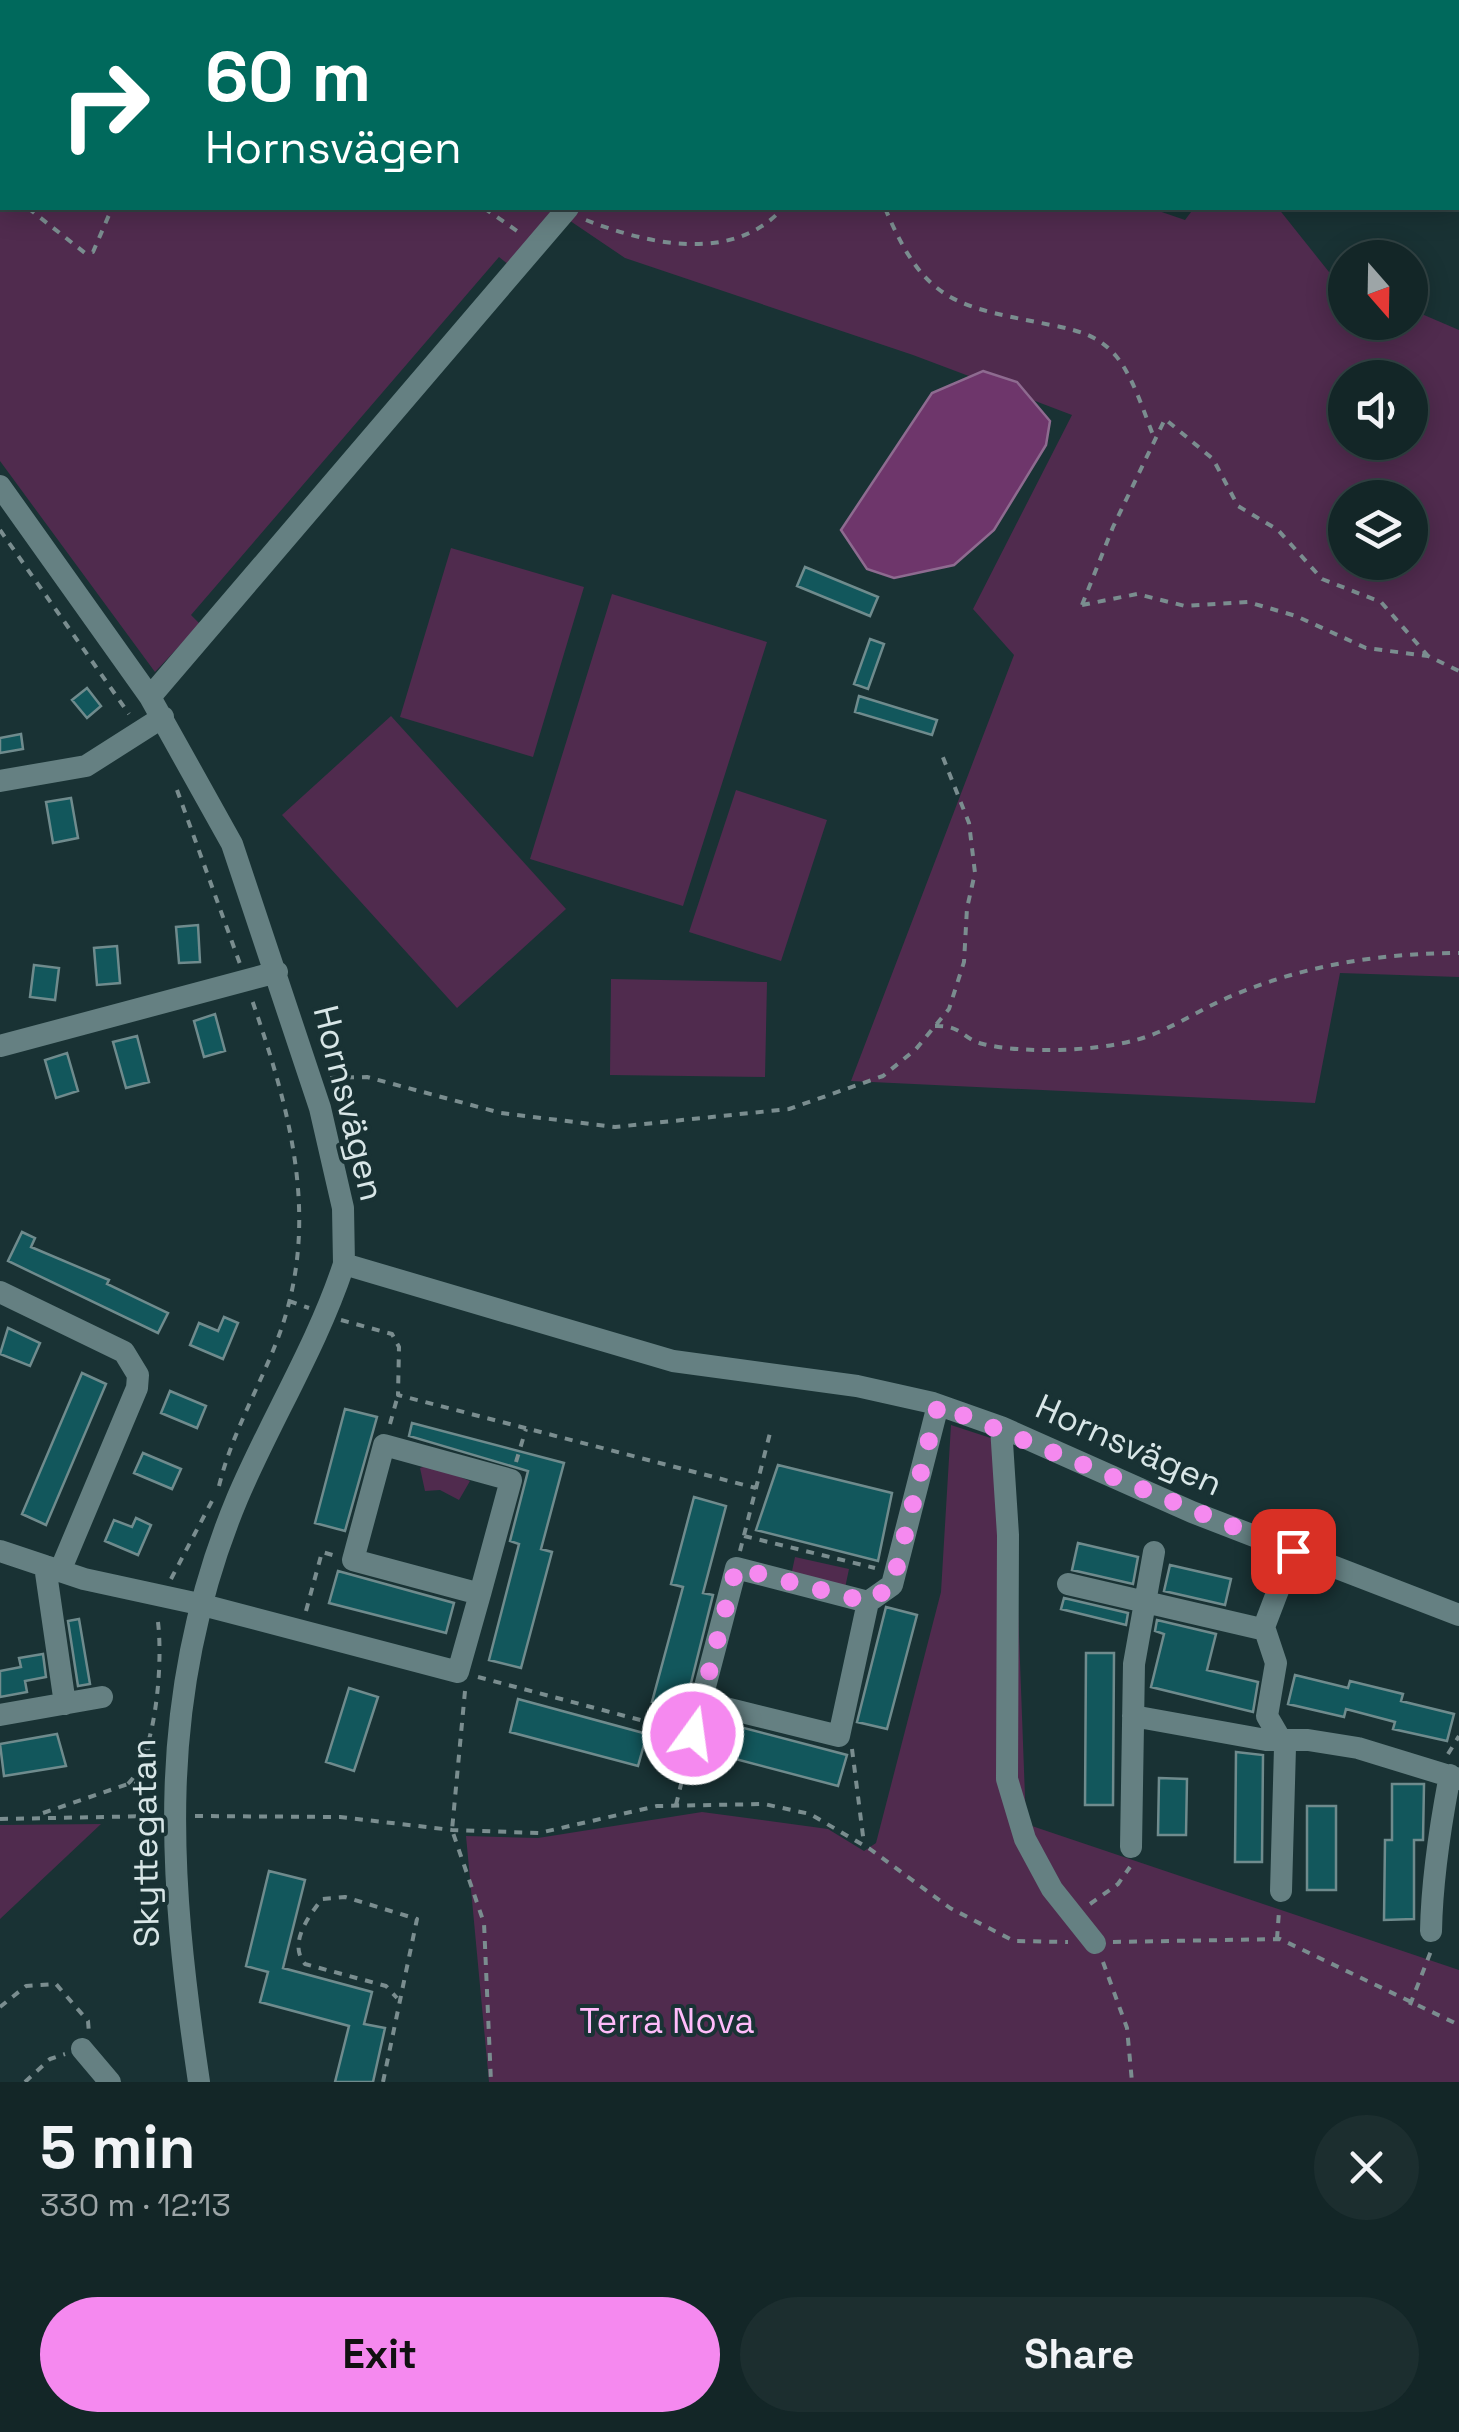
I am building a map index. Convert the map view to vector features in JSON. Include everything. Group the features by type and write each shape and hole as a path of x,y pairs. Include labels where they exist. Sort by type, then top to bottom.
{"street":[{"path":"0,781 86,766 141,731 565,210"},
{"name":"Hornsvägen","path":"0,486 157,707 232,844 278,972 310,1078 343,1208 344,1264 673,1361 857,1386 938,1405 1293,1551 1459,1614"},
{"path":"0,1046 278,972"},
{"name":"Skyttegatan","path":"199,2082 176,1911 169,1808 180,1699 199,1604 237,1500 327,1314 344,1264"},
{"path":"0,1292 124,1352 138,1375 137,1388 52,1569 65,1704"},
{"path":"868,1602 736,1568 701,1702 839,1736 868,1602 892,1586 938,1405"},
{"path":"1001,1428 1008,1535 1007,1780 1026,1838 1052,1889 1095,1942"},
{"path":"0,1551 52,1569 458,1672 480,1594 511,1480 384,1446 353,1560 480,1594"},
{"path":"1280,1891 1282,1742 1267,1716 1276,1663 1264,1626 1293,1551"},
{"path":"1131,1847 1132,1716 1142,1599 1154,1552"},
{"path":"1068,1584 1264,1626"},
{"path":"0,1715 102,1697"},
{"path":"1132,1716 1282,1742 1308,1740 1358,1748 1454,1777 1442,1804 1440,1863 1432,1879 1431,1931"},
{"path":"82,2049 110,2082"}],"path":[{"path":"31,210 86,253 93,252 111,210"},
{"path":"487,210 536,245"},
{"path":"568,210 632,236 690,244 735,238 780,210"},
{"path":"886,210 910,262 937,291 989,312 1089,333 1103,344 1116,356 1155,440"},
{"path":"1428,656 1381,602 1322,579 1278,530 1238,506 1213,459 1165,419 1082,605 1138,594 1185,606 1248,602 1296,616 1366,648 1428,656 1459,671"},
{"path":"0,530 141,731"},
{"path":"310,1078 366,1077 500,1113 615,1127 789,1109 883,1076 949,1009 964,962 967,908 975,872 969,824 942,755"},
{"path":"38,1815 128,1784 139,1773 148,1749 161,1646 157,1608 205,1520 232,1439 290,1301 301,1230 301,1192 286,1108 246,980 173,781"},
{"path":"935,1026 956,1026 980,1044 1074,1049 1137,1040 1234,995 1322,967 1380,956 1459,954"},
{"path":"290,1301 392,1334 400,1366 398,1395 384,1446"},
{"path":"398,1395 756,1488"},
{"path":"511,1480 526,1428"},
{"path":"736,1568 771,1430"},
{"path":"744,1536 896,1573"},
{"path":"301,1630 322,1552 353,1560"},
{"path":"458,1672 693,1734"},
{"path":"458,1672 465,1692 452,1830 484,1923 491,2082"},
{"path":"675,1806 701,1702"},
{"path":"839,1736 852,1747 865,1846"},
{"path":"148,1749 169,1808"},
{"path":"128,1784 169,1808"},
{"path":"0,1819 169,1808 540,1833 675,1806 764,1804 810,1814 865,1846 950,1908 1014,1940 1277,1939 1317,1954 1410,2005 1459,2025"},
{"path":"1073,1916 1126,1875 1131,1847"},
{"path":"1277,1939 1280,1891"},
{"path":"383,2082 400,2018 397,1998 417,1919 345,1897 322,1899 297,1942 300,1958 305,1964 386,1986 397,1998"},
{"path":"1410,2005 1428,1966 1431,1931"},
{"path":"1095,1942 1123,2013 1132,2082"},
{"path":"0,2008 26,1986 56,1984 88,2020 90,2032 82,2049 50,2058 25,2082"}],"green space":[{"path":"0,210 554,210 509,265 499,257 191,615 200,624 155,672 0,461"},
{"path":"554,210 1156,210 1185,220 1192,210 1280,210 1328,271 1328,340 1428,340 1428,317 1459,330 1459,977 1340,973 1315,1103 851,1081 1014,655 973,609 1072,415 913,355 625,258"},
{"path":"451,548 584,587 533,757 400,717"},
{"path":"612,594 767,642 683,906 530,859"},
{"path":"391,716 566,909 457,1008 282,815"},
{"path":"736,790 827,820 781,961 689,932"},
{"path":"611,979 767,982 765,1077 610,1075"},
{"name":"Terra Nova","path":"951,1425 1012,1445 1026,1824 1459,1970 1459,2082 489,2082 466,1836 538,1838 702,1812 828,1829 864,1851 876,1843 941,1592"},
{"path":"430,1465 470,1481 459,1500 440,1490 425,1491 420,1468"},
{"path":"795,1557 849,1569 845,1588 791,1576"},
{"path":"101,1824 0,1919 0,1825"}],"shaded area":[{"path":"983,371 1017,382 1050,421 1046,445 994,530 954,565 894,578 867,569 841,530 932,393"}],"building":[{"path":"805,567 878,597 870,616 797,586"},
{"path":"870,639 884,644 868,689 854,684"},
{"path":"87,688 101,706 87,718 72,700"},
{"path":"859,696 937,720 932,735 855,712"},
{"path":"21,734 23,749 0,753 0,738"},
{"path":"71,798 78,838 53,843 46,802"},
{"path":"198,925 200,962 179,963 176,927"},
{"path":"117,946 120,983 97,985 94,948"},
{"path":"34,965 59,968 55,1000 30,997"},
{"path":"215,1014 225,1051 204,1057 194,1021"},
{"path":"137,1036 149,1082 126,1088 113,1042"},
{"path":"67,1053 78,1091 56,1098 45,1060"},
{"path":"22,1232 35,1238 31,1247 109,1280 107,1284 168,1313 158,1333 8,1261"},
{"path":"224,1317 238,1323 223,1359 190,1345 199,1323 218,1331"},
{"path":"8,1328 40,1343 30,1366 0,1354"},
{"path":"82,1373 106,1384 46,1525 22,1514"},
{"path":"170,1391 206,1406 197,1428 161,1413"},
{"path":"345,1409 377,1417 345,1531 315,1523"},
{"path":"412,1423 564,1463 541,1549 552,1552 521,1668 489,1660 519,1544 510,1541 528,1471 409,1436"},
{"path":"143,1453 181,1469 172,1489 134,1473"},
{"path":"778,1465 892,1493 878,1561 756,1530"},
{"path":"694,1497 726,1506 703,1593 713,1595 684,1711 652,1702 683,1587 671,1584"},
{"path":"136,1518 151,1525 138,1555 105,1541 114,1520 132,1527"},
{"path":"1078,1543 1138,1557 1133,1584 1072,1570"},
{"path":"1170,1565 1231,1579 1225,1605 1164,1591"},
{"path":"338,1571 454,1603 446,1633 329,1603"},
{"path":"1064,1598 1128,1613 1126,1625 1061,1609"},
{"path":"886,1607 917,1615 887,1729 857,1722"},
{"path":"79,1619 90,1684 78,1686 68,1621"},
{"path":"1157,1620 1216,1634 1207,1670 1258,1682 1253,1712 1151,1687 1164,1634 1155,1631"},
{"path":"1086,1653 1114,1653 1113,1805 1085,1805"},
{"path":"43,1654 46,1677 25,1681 27,1692 0,1697 0,1671 21,1667 19,1658"},
{"path":"1295,1675 1348,1688 1350,1681 1403,1694 1401,1701 1454,1714 1447,1741 1393,1729 1395,1722 1346,1709 1344,1717 1288,1704"},
{"path":"349,1688 378,1697 354,1771 326,1762"},
{"path":"518,1699 647,1734 638,1766 510,1732"},
{"path":"717,1721 847,1755 838,1786 709,1752"},
{"path":"57,1734 66,1766 4,1776 0,1744"},
{"path":"1236,1752 1263,1755 1262,1862 1235,1862"},
{"path":"1159,1778 1187,1779 1186,1835 1158,1835"},
{"path":"1392,1784 1424,1784 1423,1840 1414,1840 1414,1919 1384,1920 1385,1840 1392,1840"},
{"path":"1307,1806 1336,1806 1336,1890 1307,1890"},
{"path":"269,1871 305,1880 283,1968 372,1992 364,2024 385,2028 373,2082 335,2082 349,2026 260,2002 268,1972 246,1966"}],"route":[{"path":"693,1734 736,1568 868,1602 892,1586 938,1405 1293,1551"}]}
